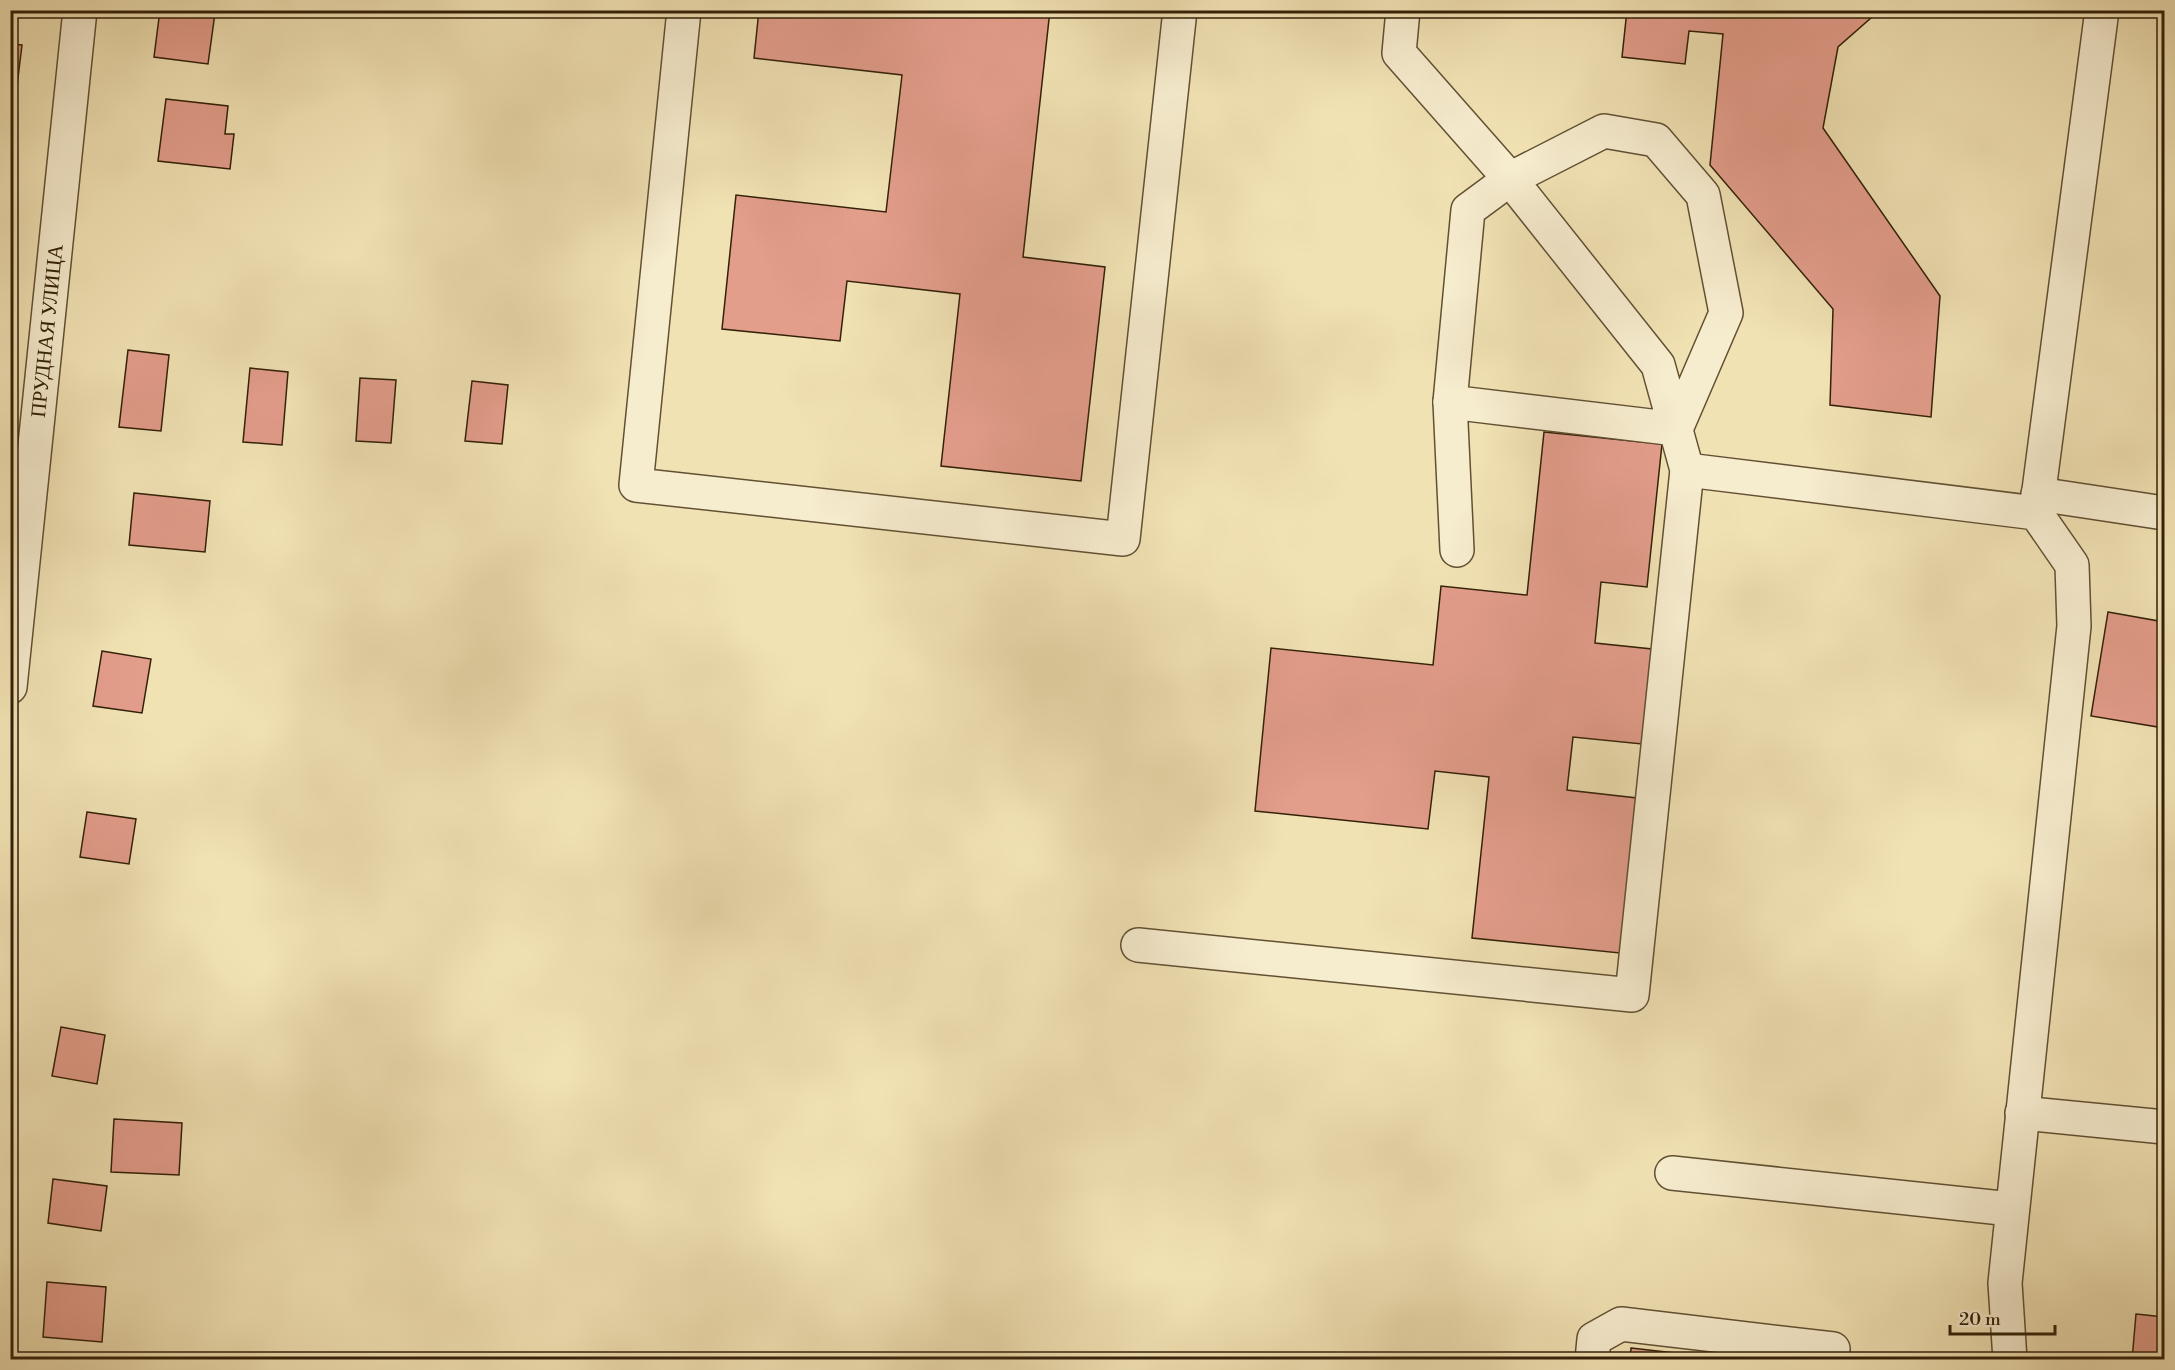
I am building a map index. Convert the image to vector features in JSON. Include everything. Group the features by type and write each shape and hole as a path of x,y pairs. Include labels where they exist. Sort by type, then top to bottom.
{"street":[{"name":"ПРУДНАЯ УЛИЦА","path":"10,687 80,10"},
{"path":"684,10 636,485 1123,539 1180,10"},
{"path":"1138,945 1632,995 1687,470 1658,365 1510,179 1399,53 1403,10"},
{"path":"2010,1359 2005,1283 2011,1209 2074,626 2072,565 2037,504 2102,10"},
{"path":"1457,550 1450,402 1468,210 1510,179 1604,131 1656,140 1703,195 1726,314 1676,429"},
{"path":"1450,402 1676,429"},
{"path":"1687,470 2037,504 2164,513"},
{"path":"2022,1113 2164,1127"},
{"path":"1672,1173 2011,1209"},
{"path":"1592,1359 1594,1339 1621,1324 1833,1349 1832,1359"}],"building":[{"path":"160,10 215,13 208,64 154,57"},
{"path":"759,10 1050,10 1023,257 1105,267 1081,481 941,466 960,294 847,281 840,341 722,329 736,195 886,212 902,75 754,58"},
{"path":"1627,10 1880,10 1838,47 1823,128 1940,296 1931,417 1830,405 1833,309 1710,165 1723,34 1689,31 1685,64 1622,57"},
{"path":"10,44 22,45 17,86 10,85"},
{"path":"166,99 228,106 225,134 234,134 230,169 158,161"},
{"path":"128,350 169,355 161,431 119,427"},
{"path":"250,368 288,372 282,445 243,442"},
{"path":"360,378 396,380 391,443 356,441"},
{"path":"472,381 508,385 502,444 465,441"},
{"path":"1544,432 1662,444 1647,587 1601,582 1595,643 1652,649 1642,744 1573,737 1567,790 1637,798 1620,953 1472,938 1489,777 1435,771 1428,829 1255,811 1271,648 1433,665 1441,586 1527,595"},
{"path":"134,493 210,501 205,552 129,545"},
{"path":"2108,612 2164,622 2164,728 2091,716"},
{"path":"102,651 151,659 142,713 93,706"},
{"path":"87,812 136,819 129,864 80,857"},
{"path":"61,1027 105,1035 97,1084 52,1076"},
{"path":"114,1119 182,1123 179,1175 111,1172"},
{"path":"53,1179 107,1186 101,1231 48,1223"},
{"path":"47,1282 106,1287 102,1342 43,1337"},
{"path":"2136,1314 2164,1317 2164,1360 2132,1360"},
{"path":"1631,1348 1737,1360 1630,1360"}]}
